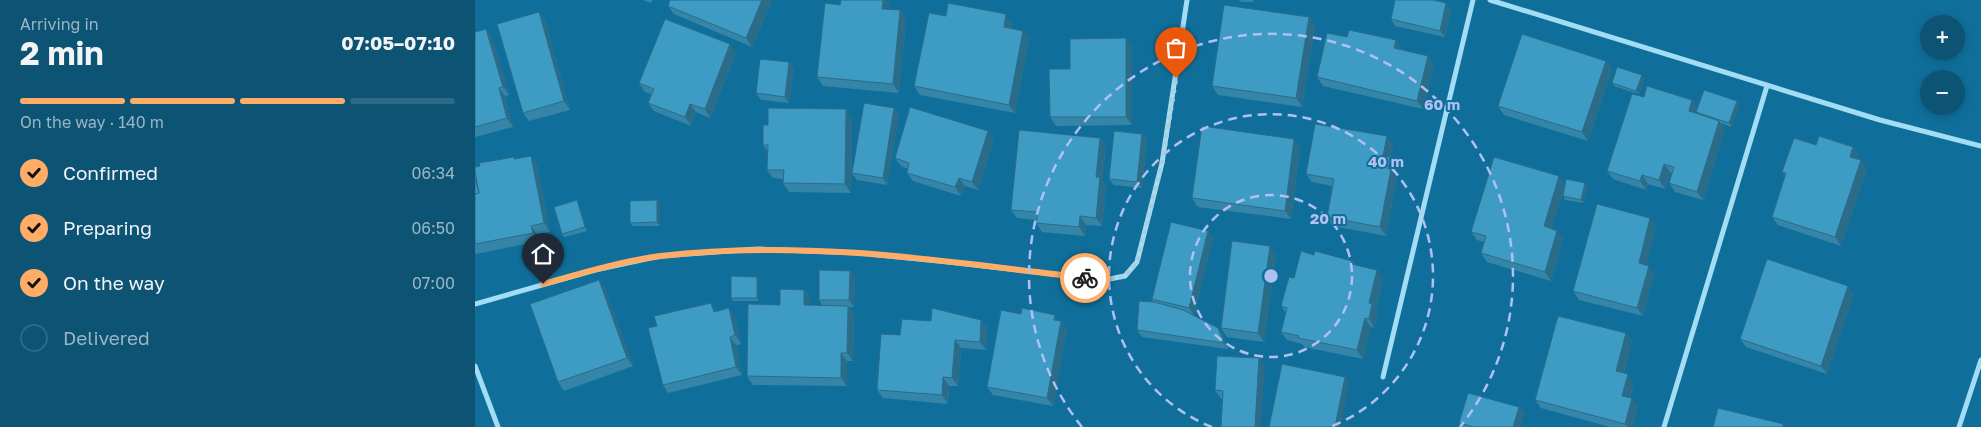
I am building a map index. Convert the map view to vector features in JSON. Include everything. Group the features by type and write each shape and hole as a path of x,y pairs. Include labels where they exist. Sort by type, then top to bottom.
{"street":[{"path":"475,304 595,270 660,256 758,249 859,253 1104,280 1125,276 1137,262 1162,163 1187,0"},
{"path":"1383,377 1473,0"},
{"path":"1490,0 1880,120 1981,146"},
{"path":"1664,427 1767,86"},
{"path":"1959,427 1981,360"},
{"path":"475,366 498,427"}],"building":[{"path":"670,0 762,0 746,38 668,6"},
{"path":"841,0 883,0 882,9 900,10 893,84 817,77 825,3 840,5"},
{"path":"1395,0 1433,0 1446,3 1440,31 1391,19"},
{"path":"948,3 1006,14 1004,27 1023,31 1009,105 914,86 929,13 946,16"},
{"path":"1224,5 1309,17 1296,98 1212,86"},
{"path":"539,12 564,101 523,113 497,24"},
{"path":"665,19 730,44 705,109 690,104 685,117 648,103 654,89 639,83"},
{"path":"486,29 503,87 499,88 507,118 475,127 475,32"},
{"path":"1349,30 1396,40 1394,48 1428,56 1417,101 1317,77 1327,33 1347,37"},
{"path":"1522,34 1606,61 1582,132 1498,106"},
{"path":"1126,38 1126,117 1050,117 1049,69 1070,69 1070,39"},
{"path":"760,59 789,62 785,97 756,93"},
{"path":"1617,67 1642,75 1636,91 1612,83"},
{"path":"1647,86 1692,100 1689,111 1719,121 1697,192 1669,183 1674,167 1664,164 1659,180 1642,175 1640,181 1607,171 1632,94 1644,97"},
{"path":"1704,90 1737,101 1729,123 1696,112"},
{"path":"864,103 894,108 883,178 852,173"},
{"path":"910,107 988,131 972,182 959,178 955,187 907,173 909,163 895,158"},
{"path":"768,108 846,109 845,184 783,183 784,170 767,170 768,145 763,145 763,125 768,125"},
{"path":"1315,124 1387,136 1383,156 1390,157 1388,169 1391,169 1380,227 1327,217 1334,179 1306,174"},
{"path":"1202,126 1294,139 1285,211 1192,198"},
{"path":"1019,130 1100,138 1096,177 1100,177 1096,218 1080,216 1079,227 1036,223 1038,212 1011,210"},
{"path":"1114,131 1142,134 1137,182 1109,179"},
{"path":"1819,136 1853,147 1850,157 1861,160 1835,237 1772,217 1786,173 1782,172 1794,138 1816,145"},
{"path":"531,156 544,223 531,226 533,233 475,244 475,194 479,193 475,167 480,166 479,163"},
{"path":"1494,157 1559,176 1544,226 1557,231 1545,272 1481,253 1486,236 1471,232"},
{"path":"475,178 479,193 475,194"},
{"path":"1566,179 1585,183 1581,200 1563,196"},
{"path":"577,200 585,227 562,234 554,207"},
{"path":"657,200 657,222 630,223 630,201"},
{"path":"1597,204 1650,218 1639,263 1649,266 1637,308 1573,291"},
{"path":"1171,222 1208,231 1189,308 1152,299"},
{"path":"1232,241 1270,246 1258,333 1221,328"},
{"path":"1301,251 1314,255 1315,251 1352,261 1351,264 1377,270 1369,303 1372,304 1369,319 1365,318 1357,350 1298,338 1299,336 1281,332 1287,308 1281,306 1289,277 1294,278"},
{"path":"1767,259 1848,286 1821,366 1740,339"},
{"path":"819,270 850,271 849,300 819,300"},
{"path":"731,276 757,277 757,298 731,298"},
{"path":"599,280 627,358 558,382 530,304"},
{"path":"780,289 804,290 804,305 848,306 847,353 841,353 841,378 747,376 748,304 780,305"},
{"path":"1139,301 1154,302 1183,310 1218,328 1224,343 1137,330"},
{"path":"711,303 714,312 729,308 735,335 730,337 736,367 663,385 648,328 657,326 654,316"},
{"path":"932,308 981,320 980,342 955,340 952,378 943,377 942,395 877,390 881,334 900,335 902,319 931,321"},
{"path":"1022,308 1055,315 1054,320 1061,321 1047,398 987,387 1001,310 1021,314"},
{"path":"1558,316 1626,333 1616,371 1628,374 1622,396 1632,398 1625,424 1535,400"},
{"path":"1217,356 1259,358 1255,427 1221,427 1223,391 1215,390"},
{"path":"1282,364 1345,377 1335,427 1269,427"},
{"path":"1468,393 1519,407 1513,427 1474,427 1459,423"},
{"path":"1718,408 1783,424 1783,427 1713,427"}],"way so far":[{"path":"1085,278 1104,280 1125,276 1137,262 1162,163 1176,78"}],"route":[{"path":"543,284 595,270 660,256 758,249 859,253 1085,278"}]}
